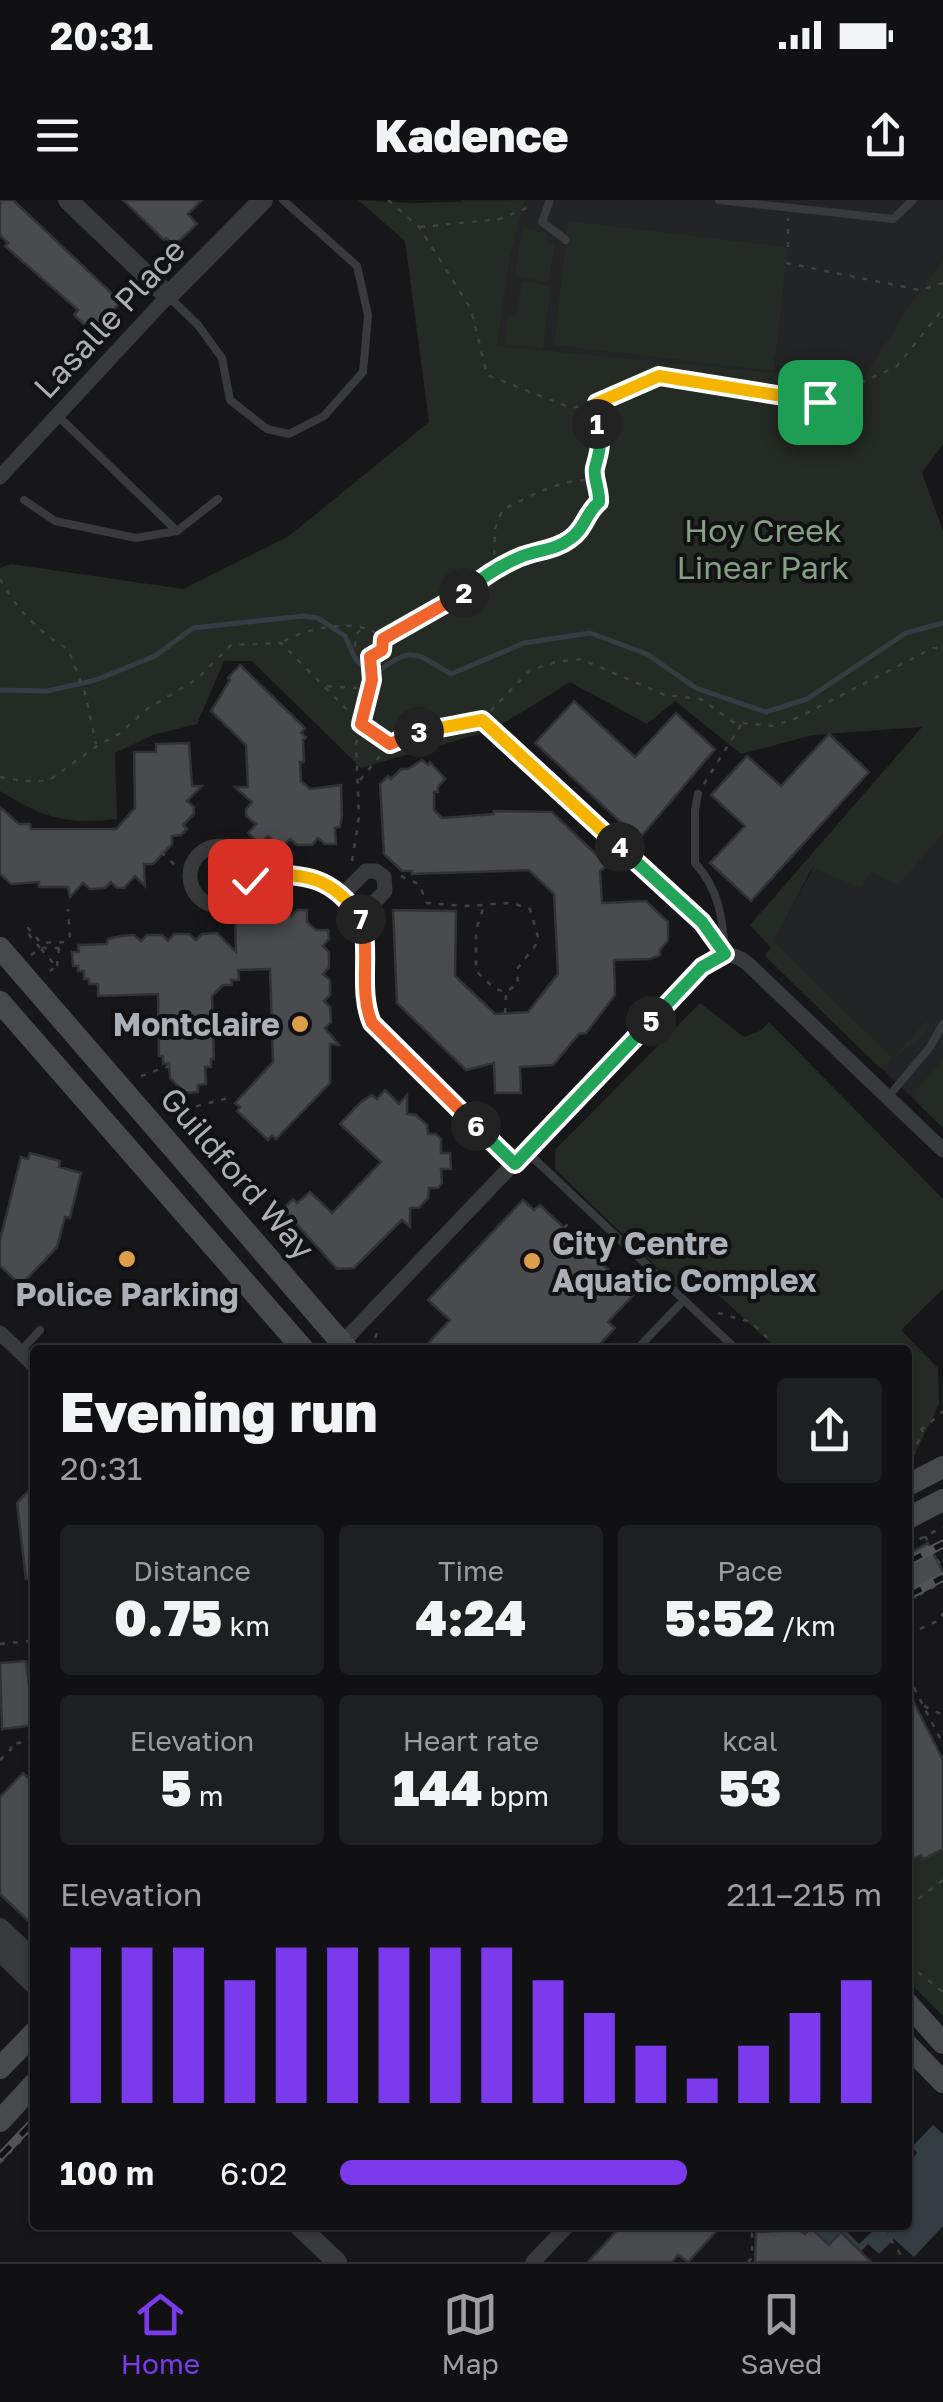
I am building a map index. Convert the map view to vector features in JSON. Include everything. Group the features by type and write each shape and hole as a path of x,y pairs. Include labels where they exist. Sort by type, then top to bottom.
{"main road":[{"name":"Guildford Way","path":"0,948 346,1345"},
{"name":"Guildford Way","path":"0,1002 300,1345"},
{"path":"912,1484 943,1467"},
{"path":"912,1516 943,1500"},
{"path":"912,2008 943,2043"},
{"path":"0,2068 30,2037"},
{"path":"912,2050 943,2082"},
{"path":"0,2121 30,2088"}],"street":[{"path":"68,200 168,296"},
{"name":"Lasalle Place","path":"0,476 263,200"},
{"path":"341,896 368,870 384,877 385,892 360,918"},
{"path":"250,874 311,876 341,896 360,918 364,932 366,1008 373,1026 521,1158"},
{"path":"348,1345 702,967 725,954 737,956 749,965 943,1150"},
{"path":"0,1333 30,1361"},
{"path":"0,1360 17,1349"},
{"path":"0,1928 30,1957"},
{"path":"0,1951 30,1980"},
{"path":"303,2230 336,2262"},
{"path":"533,2262 563,2230"}],"lane":[{"path":"168,296 198,325 222,358 230,400 267,429 289,434 324,416 363,372 368,315 357,266 283,200"},
{"path":"548,200 542,222 566,240"},
{"path":"719,200 894,219 912,200"},
{"path":"58,416 178,530"},
{"path":"24,500 55,521 136,538 178,530 218,498"},
{"path":"698,794 695,862 711,880 723,919 725,954"},
{"path":"888,1097 943,1024"},
{"path":"521,1158 732,1345"},
{"path":"641,1345 684,1301"},
{"path":"17,1349 40,1330"}],"path":[{"path":"388,200 418,227 471,309 487,375 571,408 597,403 659,376 820,402 897,366 943,309"},
{"path":"418,227 500,219 548,200"},
{"path":"788,209 788,246"},
{"path":"786,263 920,290 943,283"},
{"path":"383,639 452,601 494,569 522,556 553,549 578,534 587,514 599,502 600,487 594,471 602,446 597,403"},
{"path":"494,569 495,529 502,510 555,486 584,479 597,481"},
{"path":"0,580 10,597 46,636 68,648 85,693 96,746"},
{"path":"0,777 48,780 197,679 231,646 281,643 296,634 334,624 375,630 383,639 382,650 370,659"},
{"path":"350,874 359,817 356,744 372,680 370,659 355,645 360,629"},
{"path":"281,643 361,724 390,744"},
{"path":"359,781 390,744 414,733 482,720 530,670 556,662 582,660 665,696 701,700 733,722 773,726 799,717 933,648 943,648"},
{"path":"326,686 369,689"},
{"path":"482,720 702,922 725,954"},
{"path":"698,794 742,722"},
{"path":"247,847 254,839"},
{"path":"160,852 180,870"},
{"path":"395,874 419,884 427,903 484,906 512,902 530,909 538,941 517,969 518,984 506,992 495,989 476,971 476,930 484,906"},
{"path":"49,972 60,966 59,948 70,938 68,909"},
{"path":"56,966 25,930 28,928 41,943 64,942"},
{"path":"33,953 40,948 59,948"},
{"path":"505,1013 506,992"},
{"path":"135,1079 168,1066"},
{"path":"165,1114 228,1098"},
{"path":"564,1228 570,1222"},
{"path":"698,1313 706,1304 716,1312 751,1322 775,1345"},
{"path":"912,1432 924,1428 943,1411"},
{"path":"912,1456 924,1428"},
{"path":"912,1543 943,1527"},
{"path":"924,1536 943,1570"},
{"path":"912,1598 943,1582"},
{"path":"912,1603 918,1595"},
{"path":"912,1632 940,1620 943,1613"},
{"path":"912,1640 916,1646"},
{"path":"0,1644 29,1641 30,1650"},
{"path":"912,1684 943,1744"},
{"path":"922,1705 943,1716"},
{"path":"0,1760 11,1749 10,1744 26,1742 30,1738"},
{"path":"912,1904 943,1880"},
{"path":"912,1967 943,1992"},
{"path":"0,2162 30,2131"},
{"path":"748,2262 752,2258 755,2230"},
{"path":"879,2230 904,2262"}],"shaded area":[{"path":"461,200 943,200 943,309 693,571 507,397"},
{"path":"943,819 943,1128 766,956 813,868"},
{"path":"933,2125 943,2134 943,2226 914,2257 894,2239 879,2254 868,2244 861,2251 841,2233 829,2245 813,2230 845,2230 859,2244 874,2230 912,2230 912,2159 917,2153 912,2147"}],"green space":[{"name":"Hoy Creek Linear Park","path":"358,200 525,200 510,256 497,346 861,381 943,261 943,444 922,473 943,531 943,833 898,886 871,872 861,888 812,868 774,942 892,1058 926,1022 931,1023 923,1036 880,1068 765,956 771,948 750,925 922,727 813,735 741,754 675,701 647,724 570,682 493,730 361,768 252,661 224,661 197,724 153,735 115,753 117,819 83,821 55,817 0,791 0,568 11,564 183,589 289,536 429,422 405,241"},
{"path":"568,221 788,247 774,371 554,345"},
{"path":"523,227 546,232 549,243 555,244 548,282 517,277"},
{"path":"522,281 551,286 543,348 504,344 508,318 517,312"},
{"path":"700,1003 744,1037 760,1031 769,1022 943,1199 943,1289 901,1330 938,1368 939,1404 912,1460 912,1345 773,1345 711,1288 680,1290 555,1169 555,1150"},
{"path":"943,1060 943,1128 917,1103 915,1091"},
{"path":"943,1849 943,2016 912,1985 912,1860 921,1855 924,1859"}],"building":[{"path":"0,200 13,200 121,302 92,332 74,315 78,310 5,246 8,243 0,235"},
{"path":"123,200 202,200 188,214 197,224 174,246"},
{"path":"240,665 305,728 301,733 306,737 304,762 300,762 301,781 310,789 341,785 342,816 340,827 335,828 336,844 325,844 318,838 312,845 297,845 290,839 278,845 268,836 260,844 248,833 256,824 246,816 252,802 235,787 248,787 246,745 211,711 228,678"},
{"path":"574,701 635,757 676,713 715,749 639,839 535,743"},
{"path":"829,734 869,772 751,901 710,863 745,826 711,795 747,756 781,786"},
{"path":"189,743 192,786 202,786 187,801 194,807 194,814 183,825 187,829 172,836 172,844 153,864 144,864 145,886 135,876 124,888 111,882 105,888 90,889 83,883 70,897 68,887 39,887 39,882 11,884 0,874 0,807 19,824 30,824 31,829 116,829 135,808 134,752 156,752 156,744"},
{"path":"422,760 428,765 430,762 445,779 438,792 434,792 434,810 442,818 494,811 552,812 607,865 600,871 602,903 646,901 668,922 668,940 660,955 614,960 615,995 586,1033 579,1034 553,1065 520,1067 521,1093 495,1093 494,1063 466,1070 397,1003 393,910 456,911 455,976 495,1014 528,1012 558,974 554,894 529,870 412,874 402,871 384,854 380,784"},
{"name":"Montclaire","path":"270,910 285,910 291,916 297,910 307,910 307,922 316,930 328,930 329,939 323,946 329,952 329,967 323,974 330,980 330,995 324,1001 330,1007 331,1022 325,1028 339,1045 330,1044 330,1083 276,1139 272,1135 268,1140 237,1111 240,1107 235,1103 273,1062 270,969 238,970 239,980 231,980 232,985 223,985 212,996 214,1059 211,1067 205,1067 206,1084 198,1085 198,1092 185,1093 170,1078 169,1063 163,1064 163,1056 159,1056 158,994 98,996 98,984 89,984 84,971 73,966 72,952 79,952 78,945 107,944 108,939 121,936 134,935 141,941 147,935 162,935 168,941 174,934 189,934 196,940 202,934 217,933 236,952 235,916 266,914"},
{"path":"385,1090 399,1104 407,1095 407,1114 416,1115 427,1125 428,1134 441,1139 441,1153 450,1153 451,1169 441,1169 442,1183 438,1188 429,1188 428,1198 419,1208 410,1208 410,1227 402,1220 354,1268 337,1269 283,1209 293,1199 297,1203 310,1192 332,1213 381,1162 340,1124 361,1102 372,1095 377,1099"},
{"path":"30,1153 60,1161 59,1167 81,1173 70,1218 65,1217 57,1247 21,1285 0,1266 0,1240 21,1157 28,1159"},
{"name":"City Centre Aquatic Complex","path":"523,1200 534,1210 540,1205 634,1294 608,1322 615,1328 599,1345 427,1345 450,1320 428,1300"},
{"path":"30,1489 30,1579 26,1579 17,1503"},
{"path":"928,1543 943,1572 943,1580 912,1597 912,1552"},
{"path":"26,1661 30,1726 2,1729 0,1663"},
{"path":"912,1699 943,1760 943,1849 923,1859 921,1855 912,1860"},
{"path":"23,1773 30,1779 30,1922 0,1894 0,1797"},
{"path":"617,2230 717,2230 688,2262 678,2255 672,2262 588,2262"},
{"path":"799,2230 805,2234 813,2230 829,2245 841,2232 871,2262 755,2262 756,2232"}],"waterway":[{"path":"0,690 47,691 96,680 155,656 193,628 303,616 318,618 345,636 363,667 380,670 401,657 416,655 451,674 524,643 590,633 647,654 696,688 766,712 807,699 906,633 943,623"}],"railway":[{"path":"912,1560 943,1544"},
{"path":"912,1594 943,1577"},
{"path":"0,2157 30,2125"}],"place":[{"name":"Montclaire","path":"300,1024"},
{"name":"Police Parking","path":"127,1259"},
{"name":"City Centre Aquatic Complex","path":"532,1261"}],"route":[{"path":"250,881 250,874 311,876 346,900 364,929 366,1008 373,1026 515,1164 702,967 725,954 702,922 482,720 414,733 390,744 361,724 372,680 370,657 382,650 383,639 452,601 485,574 522,556 553,549 578,534 587,514 599,502 600,487 594,471 602,446 597,403 659,376 820,402"}]}
